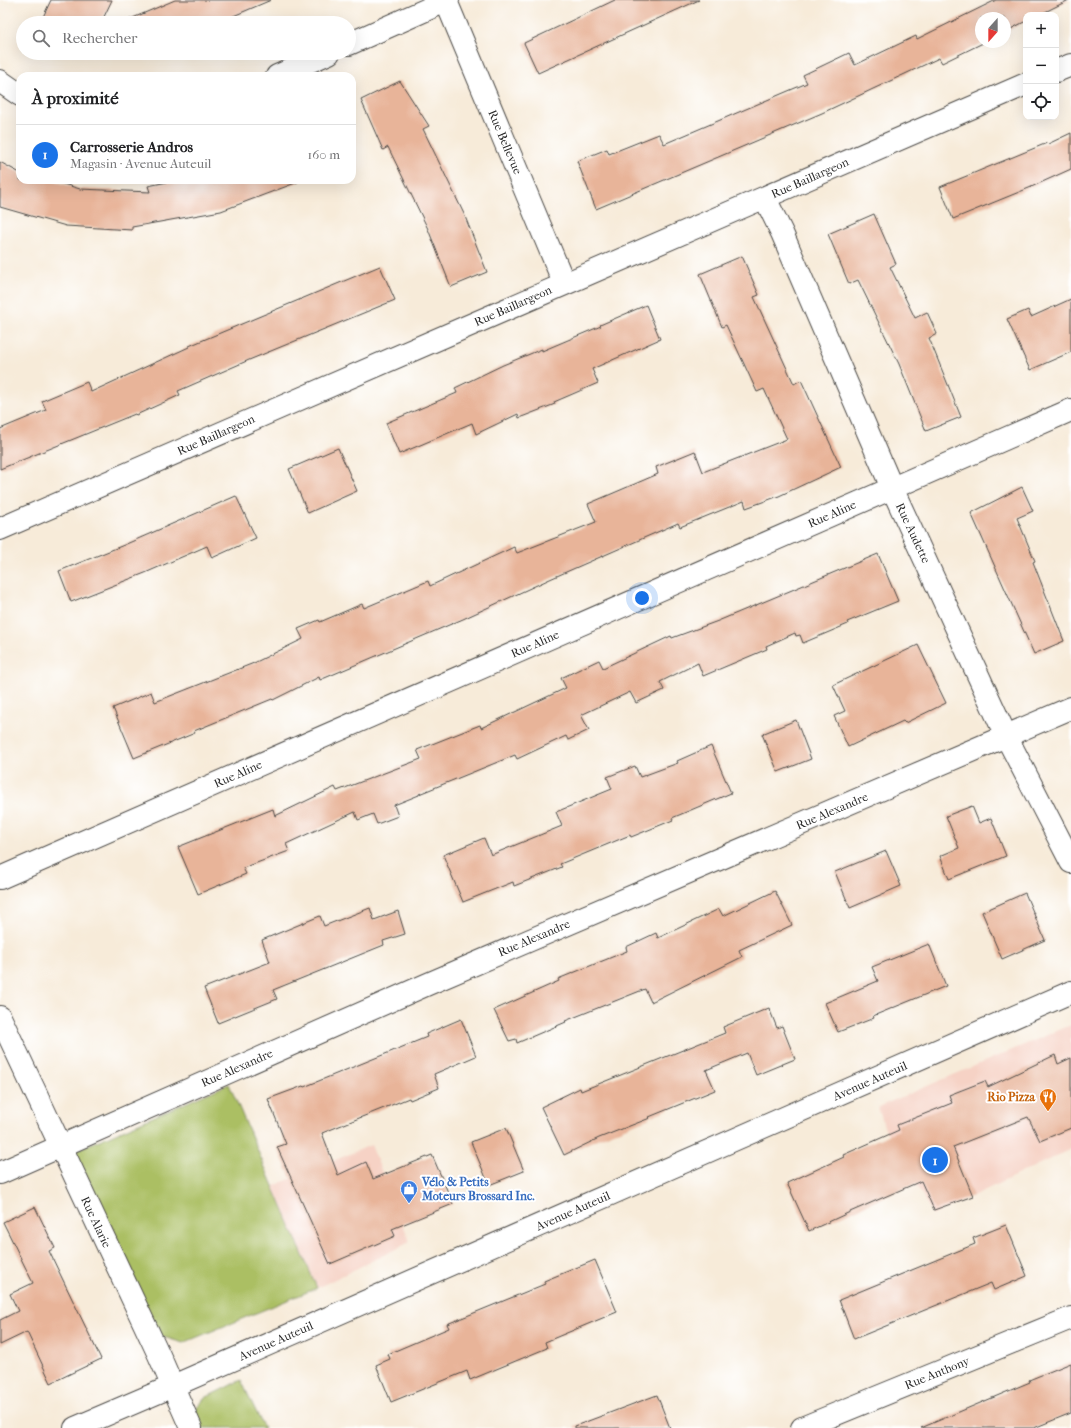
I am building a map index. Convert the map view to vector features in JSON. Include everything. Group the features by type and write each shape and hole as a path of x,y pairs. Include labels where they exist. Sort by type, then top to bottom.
{"street":[{"path":"356,41 447,0"},
{"name":"Rue Bellevue","path":"447,0 564,284"},
{"path":"286,72 313,60"},
{"path":"1059,70 1071,65"},
{"path":"0,81 16,92"},
{"name":"Rue Baillargeon","path":"0,529 1023,85"},
{"name":"Rue Audette","path":"765,198 892,488 1006,736 1071,862"},
{"name":"Rue Aline","path":"0,878 1071,410"},
{"name":"Rue Alexandre","path":"0,1173 435,981 1071,708"},
{"name":"Avenue Auteuil","path":"75,1428 1071,992"},
{"name":"Rue Alarie","path":"0,1017 173,1386 191,1428"},
{"name":"Rue Anthony","path":"802,1428 1071,1318"}],"shaded area":[{"path":"1071,1025 1071,1149 933,1215 885,1129 878,1107"},
{"path":"371,1145 410,1242 317,1288 269,1188"}],"green space":[{"path":"229,1084 317,1288 183,1343 160,1336 74,1151"},
{"path":"241,1380 264,1428 197,1428 191,1415 205,1398"}],"building":[{"path":"51,0 112,0 104,16 43,16"},
{"path":"175,0 271,0 233,16 137,16"},
{"path":"615,0 699,0 538,73 524,43"},
{"path":"996,0 1069,0 1045,12 1023,12 1023,23 1011,29 1011,12 975,12 975,47 942,63 939,58 822,113 596,209 577,161 607,149 609,154 659,134 664,144 807,83 803,75 849,53 855,65 916,36 917,39"},
{"path":"400,81 429,126 423,129 464,214 487,272 451,287 428,229 388,147 383,150 361,100"},
{"path":"1071,133 1071,169 953,219 940,187 1047,143 1048,144"},
{"path":"0,162 16,171 16,184 63,184 80,189 150,192 148,186 158,184 293,184 221,211 132,227 132,230 66,226 0,207"},
{"path":"874,214 896,264 890,267 915,318 927,312 937,334 929,338 961,417 926,431 899,364 858,280 849,284 828,234"},
{"path":"742,256 759,295 754,297 794,384 801,380 841,467 779,496 746,508 744,501 680,527 678,523 463,619 320,680 319,677 273,700 272,699 194,731 195,733 134,758 113,708 151,692 155,702 254,663 303,639 298,629 319,620 320,622 362,604 364,608 428,581 430,586 514,547 517,553 596,522 588,504 658,474 656,467 695,451 703,472 787,439 764,389 757,392 726,325 722,327 700,274"},
{"path":"380,266 395,300 178,391 180,395 136,415 135,414 0,469 0,429 46,410 42,401 87,382 91,392 189,346"},
{"path":"1071,299 1071,352 1030,370 1007,319 1028,310 1031,317"},
{"path":"646,305 660,339 592,369 598,383 554,402 555,404 519,418 518,414 476,434 472,423 399,454 386,423 457,393 455,388 503,365 542,349 542,351"},
{"path":"338,448 357,491 308,513 289,469"},
{"path":"1022,487 1033,511 1017,518 1035,561 1033,562 1064,641 1034,654 971,513"},
{"path":"236,496 256,538 212,558 207,546 145,573 71,602 59,571 124,545"},
{"path":"878,554 898,601 847,622 848,624 803,643 800,635 796,636 795,633 766,646 767,649 703,676 698,663 660,682 664,690 636,703 630,692 581,715 589,730 568,740 566,736 517,759 515,755 419,794 394,805 398,816 377,824 373,814 358,820 355,812 286,844 289,851 243,868 246,874 198,894 178,847 273,809 275,816 335,787 337,791 421,759 417,750 480,725 481,728 566,688 561,678 599,660 603,668 671,636 672,638 718,621"},
{"path":"918,645 946,703 905,723 903,721 848,747 834,716 845,711 833,685"},
{"path":"796,720 811,759 778,772 762,734"},
{"path":"711,746 731,793 672,818 673,820 631,837 630,835 560,864 562,867 514,886 513,882 463,902 443,855 484,838 491,855 562,826 556,812 612,789 607,777 635,766 640,777 678,763 677,761"},
{"path":"972,806 979,823 991,818 1006,856 949,879 940,856 959,848 946,816"},
{"path":"886,851 901,886 850,908 835,872"},
{"path":"775,891 792,925 739,950 742,957 651,1002 645,989 565,1021 566,1022 517,1043 516,1039 509,1041 494,1010 559,981 558,979 627,951 626,947 656,933 658,938 719,909 723,916"},
{"path":"1025,893 1045,940 1002,959 982,912"},
{"path":"370,908 374,920 398,911 405,934 383,941 384,945 273,990 277,999 218,1023 204,988 270,962 262,940 320,916 324,926"},
{"path":"929,944 946,986 873,1016 874,1018 838,1032 825,1003 878,981 872,967"},
{"path":"769,1008 777,1028 782,1026 795,1059 756,1075 747,1053 706,1070 715,1090 599,1138 564,1155 541,1107 580,1088 581,1091 725,1033 723,1027"},
{"path":"461,1019 476,1056 434,1074 439,1088 410,1100 409,1098 322,1133 338,1175 366,1162 373,1179 432,1155 453,1204 392,1229 395,1236 330,1264 277,1147 286,1144 268,1099 303,1086 304,1087 427,1037 426,1034"},
{"path":"1055,1055 1058,1064 1071,1058 1071,1128 1040,1141 1028,1117 953,1147 973,1196 934,1210 921,1181 809,1231 787,1183 844,1157 843,1155 899,1130 897,1125 952,1103 949,1095 985,1081 988,1087"},
{"path":"506,1128 524,1171 489,1185 471,1142"},
{"path":"35,1207 55,1248 49,1251 101,1359 51,1383 27,1332 0,1345 0,1320 18,1311 10,1294 33,1283 3,1222"},
{"path":"1006,1225 1027,1276 994,1290 991,1283 854,1339 839,1300 975,1244 973,1238"},
{"path":"595,1260 617,1312 545,1342 547,1348 470,1380 467,1371 391,1402 376,1365 390,1359 388,1354 449,1328 447,1324 545,1284 544,1281"},
{"path":"1071,1363 1071,1413 1034,1428 921,1428 1030,1382 1029,1380"},
{"path":"657,1395 670,1428 575,1428 575,1426"}],"place":[{"name":"Rio Pizza","path":"1048,1112"},
{"name":"Carrosserie Andros","path":"935,1160"},
{"name":"Vélo & Petits Moteurs Brossard Inc.","path":"409,1204"}]}
